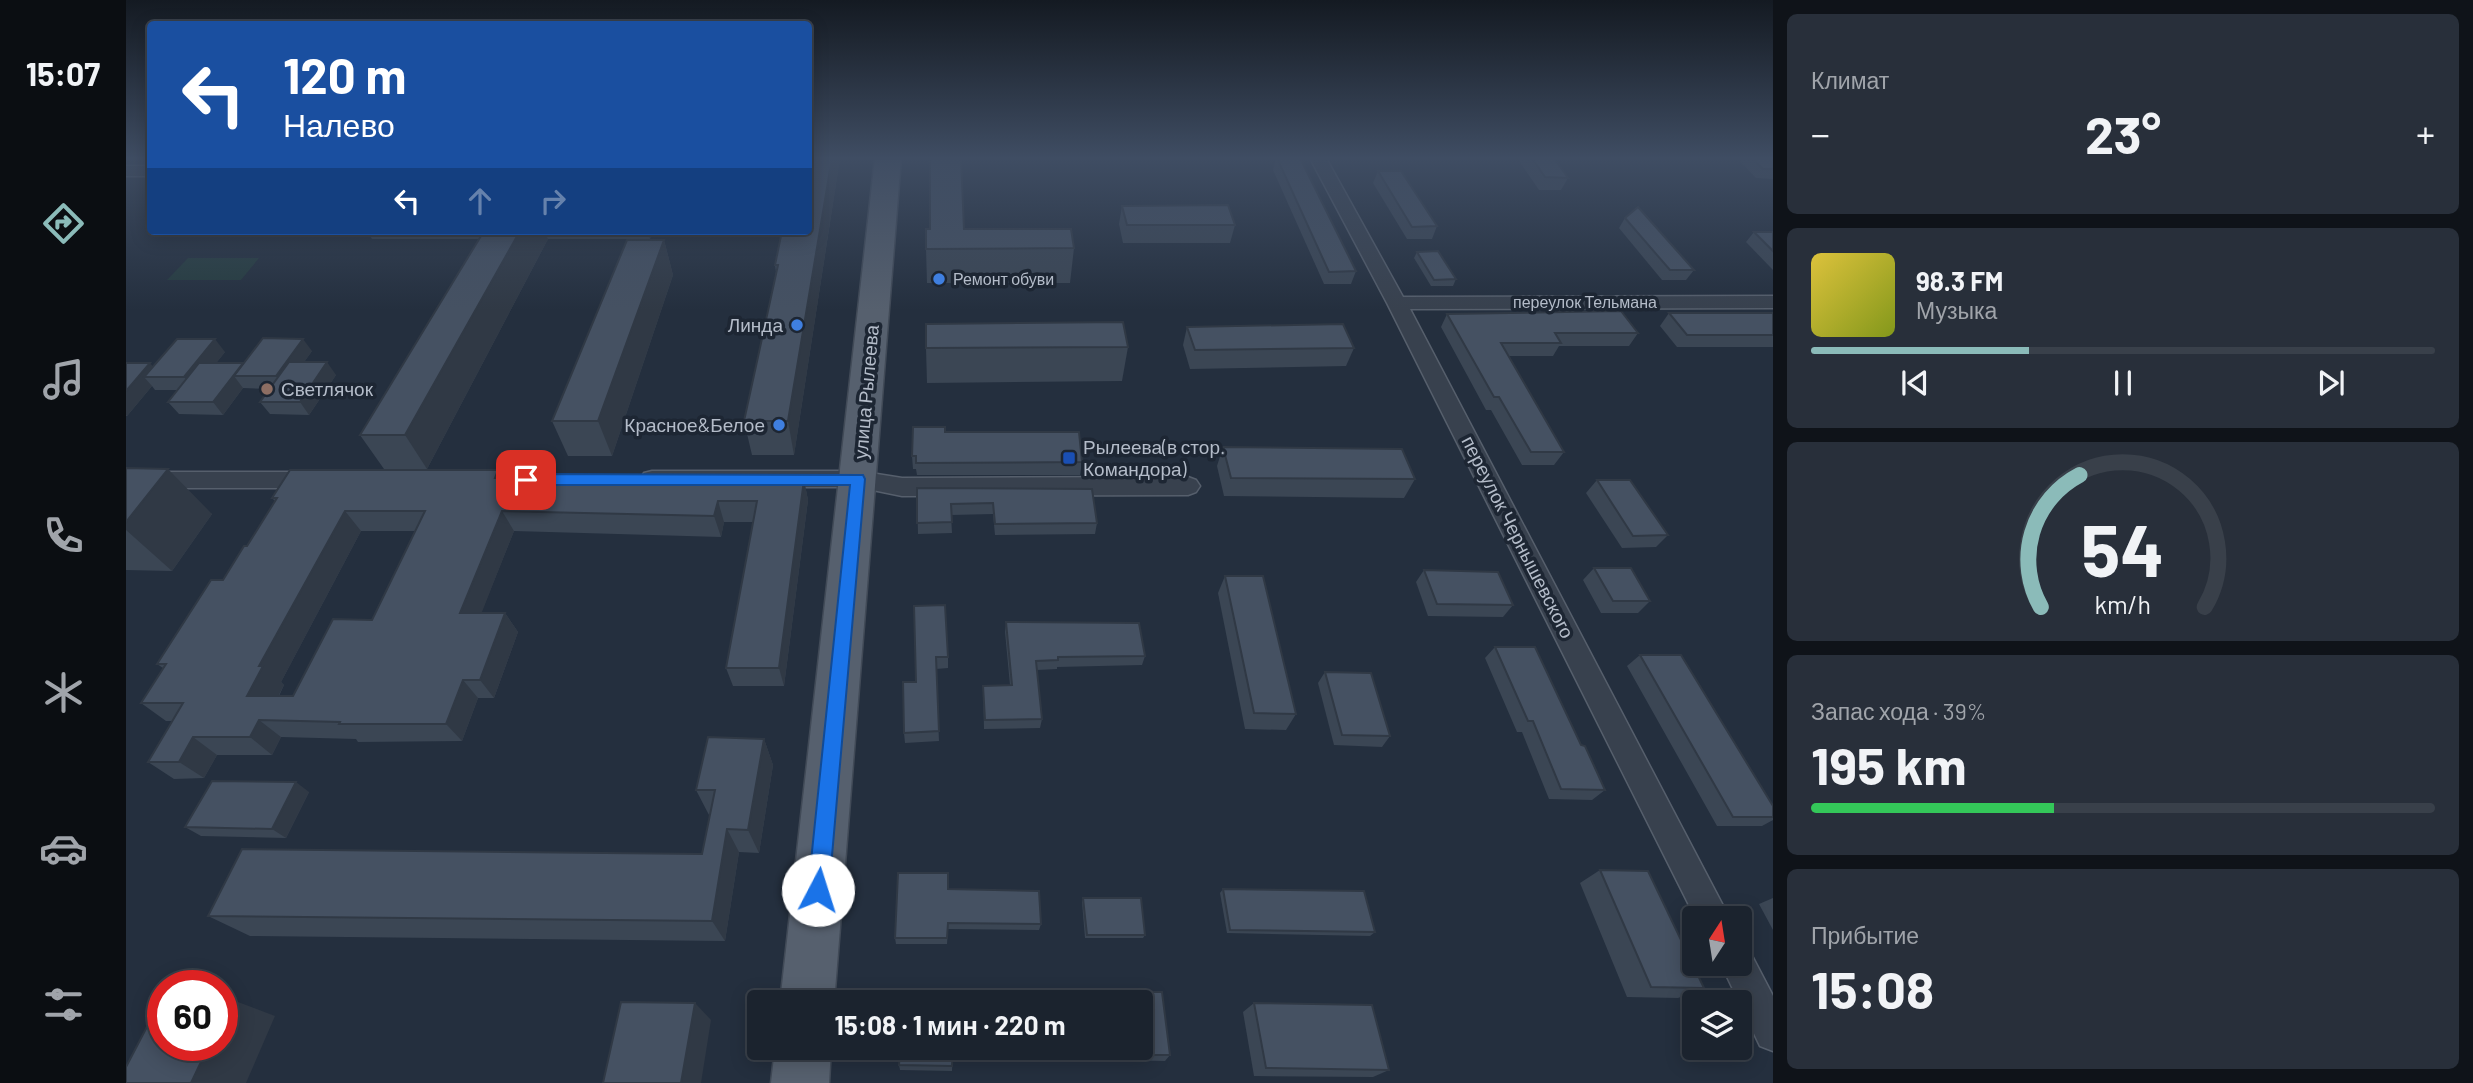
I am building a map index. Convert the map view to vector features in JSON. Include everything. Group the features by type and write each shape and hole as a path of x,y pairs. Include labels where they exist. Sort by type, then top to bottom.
{"main road":[{"name":"улица Рылеева","path":"808,990 883,209"},
{"path":"800,1083 802,1060"}],"street":[{"name":"переулок Чернышевского","path":"1346,209 1397,303 1707,906"},
{"name":"переулок Тельмана","path":"1397,303 1773,302"},
{"path":"633,479 858,479 902,487 1188,486"},
{"path":"126,480 342,480"},
{"path":"155,506 173,494 184,480"},
{"path":"1744,976 1773,1033"}],"green space":[{"path":"188,258 259,258 241,280 167,280"}],"building":[{"path":"812,209 824,209 788,421 744,421 778,265 775,265 781,235 812,235"},
{"path":"930,209 963,209 964,229 1071,229 1074,248 926,249 926,229 930,229"},
{"path":"1123,209 1229,209 1235,225 1127,225"},
{"path":"1300,209 1325,209 1356,271 1329,272"},
{"path":"1401,209 1426,209 1437,226 1412,227"},
{"path":"1639,209 1694,270 1670,270 1625,218"},
{"path":"1754,232 1773,232 1773,251"},
{"path":"482,235 518,235 405,435 360,435"},
{"path":"627,240 664,240 598,421 552,421"},
{"path":"1438,251 1456,279 1434,280 1417,252"},
{"path":"1621,311 1638,333 1555,333 1561,343 1501,343 1564,452 1531,452 1499,397 1494,397 1447,314"},
{"path":"1669,313 1773,313 1773,335 1687,335"},
{"path":"1123,322 1128,347 926,348 926,324"},
{"path":"1343,324 1354,348 1195,350 1187,327"},
{"path":"263,338 303,339 276,376 234,376"},
{"path":"177,339 215,339 184,377 144,377"},
{"path":"289,362 327,362 300,402 260,402"},
{"path":"126,363 150,363 126,391"},
{"path":"199,363 243,363 213,402 168,402"},
{"path":"913,427 945,427 945,432 1079,432 1082,462 916,463 916,456 912,456"},
{"path":"1223,447 1402,449 1415,479 1231,478"},
{"path":"126,468 168,469 126,522"},
{"path":"290,470 498,470 495,478 804,480 779,668 726,668 757,501 718,501 714,516 502,511 460,613 505,613 480,680 463,680 446,724 339,724 340,722 259,720 250,737 193,737 179,762 148,762 183,703 141,703 166,664 157,664 211,580 223,580 244,546 247,546 277,498 272,498","holes":["345,511 425,511 372,620 333,619 293,696 247,696 263,666 259,666"]},
{"path":"1597,480 1630,480 1668,535 1633,536"},
{"path":"917,488 1092,489 1097,523 995,524 993,503 951,504 952,522 917,523"},
{"path":"1594,568 1631,568 1650,601 1613,601"},
{"path":"1424,570 1498,572 1513,605 1437,604"},
{"path":"1225,576 1263,576 1296,714 1254,713"},
{"path":"945,605 948,657 936,657 939,731 904,733 903,682 916,682 914,606"},
{"path":"1006,622 1139,623 1145,656 1058,657 1058,660 1036,661 1042,719 985,720 983,686 1012,685"},
{"path":"1495,647 1535,647 1605,790 1561,789 1533,721 1528,721"},
{"path":"1640,655 1681,655 1773,806 1773,817 1733,817"},
{"path":"1325,672 1371,673 1390,736 1342,735"},
{"path":"708,737 764,739 748,830 727,829 712,921 208,916 242,849 702,854 715,790 696,790"},
{"path":"212,781 296,782 272,829 185,827"},
{"path":"1600,870 1648,871 1682,942 1682,976 1698,976 1704,988 1651,987"},
{"path":"898,873 948,873 948,889 1039,891 1041,924 948,923 947,938 895,938"},
{"path":"1223,889 1364,891 1375,932 1230,930"},
{"path":"1083,898 1141,898 1145,935 1087,935"},
{"path":"1153,992 1162,992 1170,1055 1153,1055"},
{"path":"621,1002 695,1003 681,1083 603,1083"},
{"path":"1254,1003 1372,1005 1389,1070 1266,1068"},
{"path":"147,1027 147,1061 201,1061 191,1083 126,1083 126,1067"},
{"path":"899,1060 952,1060 952,1066 899,1065"}],"place":[{"name":"Ремонт обуви","path":"939,279"},
{"name":"Линда","path":"797,325"},
{"name":"Светлячок","path":"267,389"},
{"name":"Красное&Белое","path":"779,425"},
{"name":"Рылеева(в стор. Командора)","path":"1069,458"}],"route":[{"path":"526,480 858,479 818,890"}]}
